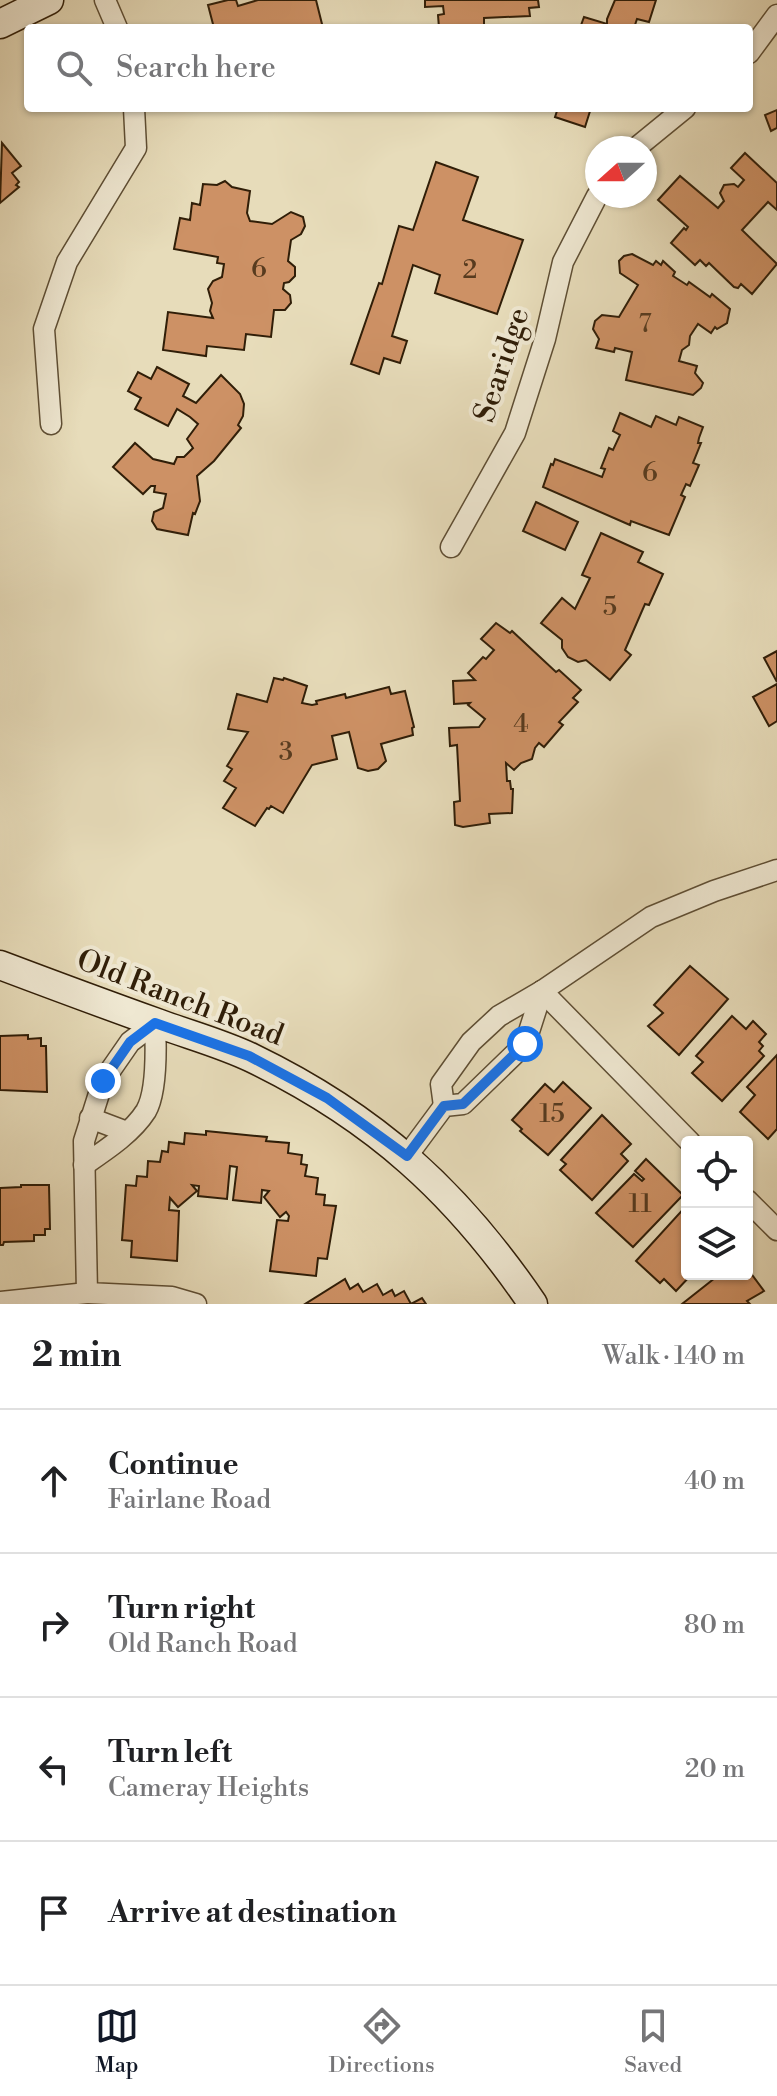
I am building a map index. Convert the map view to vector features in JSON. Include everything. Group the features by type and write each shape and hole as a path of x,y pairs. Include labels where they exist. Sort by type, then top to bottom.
{"street":[{"path":"0,24 49,0"},
{"path":"105,0 115,24"},
{"path":"753,48 777,15"},
{"path":"51,424 44,329 67,262 136,148 134,112"},
{"path":"651,136 680,112"},
{"name":"Searidge","path":"451,547 515,433 545,339 563,262 591,208"},
{"path":"407,1156 444,1106 441,1084 471,1042 499,1016 542,991 651,917 777,870"},
{"name":"Old Ranch Road","path":"0,965 249,1056 327,1098 407,1156 463,1212 506,1264 533,1304"},
{"path":"444,1106 463,1104 525,1044 542,991"},
{"path":"542,991 684,1136"},
{"path":"87,1293 84,1141 103,1081 130,1042 155,1023"},
{"path":"84,1165 127,1132 149,1103 156,1046 155,1023"},
{"path":"90,1118 127,1132"},
{"path":"753,1206 777,1230"},
{"path":"0,1302 87,1293 172,1297 196,1304"}],"building":[{"path":"228,0 236,0 238,6 258,0 316,0 322,24 213,24 208,5"},
{"path":"425,0 538,0 539,7 529,8 530,16 484,18 484,24 439,24 438,15 444,14 443,6 425,7"},
{"path":"615,0 656,0 649,22 637,19 635,24 607,24"},
{"path":"584,17 607,24 581,24"},
{"path":"777,110 777,128 771,131 765,115"},
{"path":"557,112 590,112 585,127 555,117"},
{"path":"2,143 21,166 12,173 19,187 0,203"},
{"path":"745,153 777,183 777,210 768,202 742,230 777,264 752,294 741,284 738,288 734,287 709,263 706,266 700,260 695,265 671,243 688,227 658,200 680,176 718,208 724,201 720,193 724,185 734,184 738,187 744,180 731,168"},
{"path":"436,162 478,177 463,220 523,240 497,314 435,293 440,275 413,265 392,336 407,341 400,363 384,358 379,374 351,364 379,283 382,284 399,226 413,230"},
{"path":"225,181 232,187 250,191 247,213 250,221 272,224 291,212 303,217 305,226 301,234 291,240 288,261 295,267 295,276 284,283 283,289 290,295 291,303 285,310 274,310 271,337 246,334 244,350 207,346 206,356 163,350 168,312 213,318 208,289 213,281 222,277 224,264 217,263 218,257 174,249 180,218 190,220 192,203 200,205 203,184 217,185"},
{"path":"632,254 653,265 656,261 661,265 663,261 675,272 673,276 687,285 689,282 710,297 712,294 730,309 727,323 717,329 715,327 711,333 698,324 690,336 689,345 682,350 679,361 697,366 695,373 703,383 693,395 626,380 632,352 596,348 599,339 593,329 595,321 602,315 619,317 638,285 620,273 619,261"},
{"path":"157,367 189,384 183,396 196,403 221,375 240,394 244,404 238,425 241,428 197,476 200,501 193,513 188,535 157,529 152,521 154,512 163,508 166,494 154,492 155,486 151,486 143,494 113,467 135,443 153,459 174,464 177,457 184,457 193,448 187,439 198,424 190,417 177,409 168,426 135,409 141,398 128,391 138,372 151,379"},
{"path":"620,413 651,427 656,416 676,425 679,417 703,427 693,463 699,465 690,486 686,484 681,495 685,497 669,535 631,521 630,525 543,487 555,459 602,477 605,469 601,468 609,448 613,450 620,435 613,431"},
{"path":"536,502 578,522 565,550 523,531"},
{"path":"601,533 643,552 638,562 663,574 649,605 645,604 625,650 631,655 610,680 586,660 578,662 568,657 562,648 562,640 541,623 562,598 575,609 590,578 582,575"},
{"path":"496,623 510,633 512,631 556,672 559,670 581,690 573,698 578,702 559,722 563,725 544,747 539,743 532,759 514,770 506,763 507,781 513,789 512,813 489,814 490,823 463,827 455,825 454,802 460,801 457,745 450,746 449,728 479,727 485,719 468,705 470,703 454,704 453,681 475,680 468,673 494,650 481,639"},
{"path":"777,651 777,682 764,658"},
{"path":"274,678 307,686 302,703 312,705 317,704 316,701 345,694 346,698 389,687 391,694 405,691 414,727 413,735 381,744 386,761 378,769 368,771 358,768 349,732 332,736 337,759 312,765 283,813 271,806 255,826 223,808 236,788 224,781 232,769 227,766 248,732 228,729 237,694 267,702"},
{"path":"777,684 777,721 769,726 753,697"},
{"path":"690,966 728,999 679,1055 648,1026 663,1013 654,1005"},
{"path":"732,1016 746,1029 753,1021 766,1034 759,1042 763,1046 759,1051 764,1056 722,1101 692,1073 703,1062 696,1056"},
{"path":"28,1035 28,1039 41,1038 41,1046 46,1046 47,1092 0,1090 0,1036"},
{"path":"777,1055 777,1129 768,1139 740,1112 755,1095 747,1087"},
{"path":"563,1082 591,1108 548,1155 512,1120 545,1084 554,1092"},
{"path":"602,1115 631,1144 621,1154 628,1161 592,1200 560,1170 566,1164 561,1160"},
{"path":"206,1131 267,1137 266,1141 289,1143 288,1153 302,1155 301,1164 307,1165 305,1176 318,1178 316,1194 325,1195 324,1205 336,1206 327,1259 318,1258 316,1276 270,1271 277,1220 288,1221 289,1216 286,1212 280,1217 264,1197 269,1191 262,1190 261,1203 233,1200 237,1167 230,1166 227,1199 198,1196 199,1186 192,1185 197,1191 178,1207 170,1198 169,1210 179,1211 177,1261 131,1257 132,1241 122,1240 126,1185 136,1186 137,1176 147,1177 148,1161 160,1162 162,1151 168,1152 169,1142 184,1144 185,1133 206,1135"},
{"path":"646,1159 681,1193 681,1197 633,1247 596,1213 634,1174 642,1181 644,1179 635,1171"},
{"path":"49,1185 50,1229 45,1229 45,1235 34,1235 34,1241 4,1242 0,1245 0,1188"},
{"path":"681,1212 681,1280 686,1280 676,1291 664,1279 660,1283 636,1261"},
{"path":"753,1276 764,1291 747,1301 750,1304 682,1304 712,1280 753,1280"},
{"path":"345,1279 350,1289 358,1284 363,1292 377,1284 383,1295 392,1290 395,1296 404,1291 411,1304 305,1304"},
{"path":"422,1298 426,1304 411,1304"}],"route":[{"path":"103,1081 130,1042 155,1023 249,1056 327,1098 407,1156 444,1106 463,1104 525,1044"}]}
